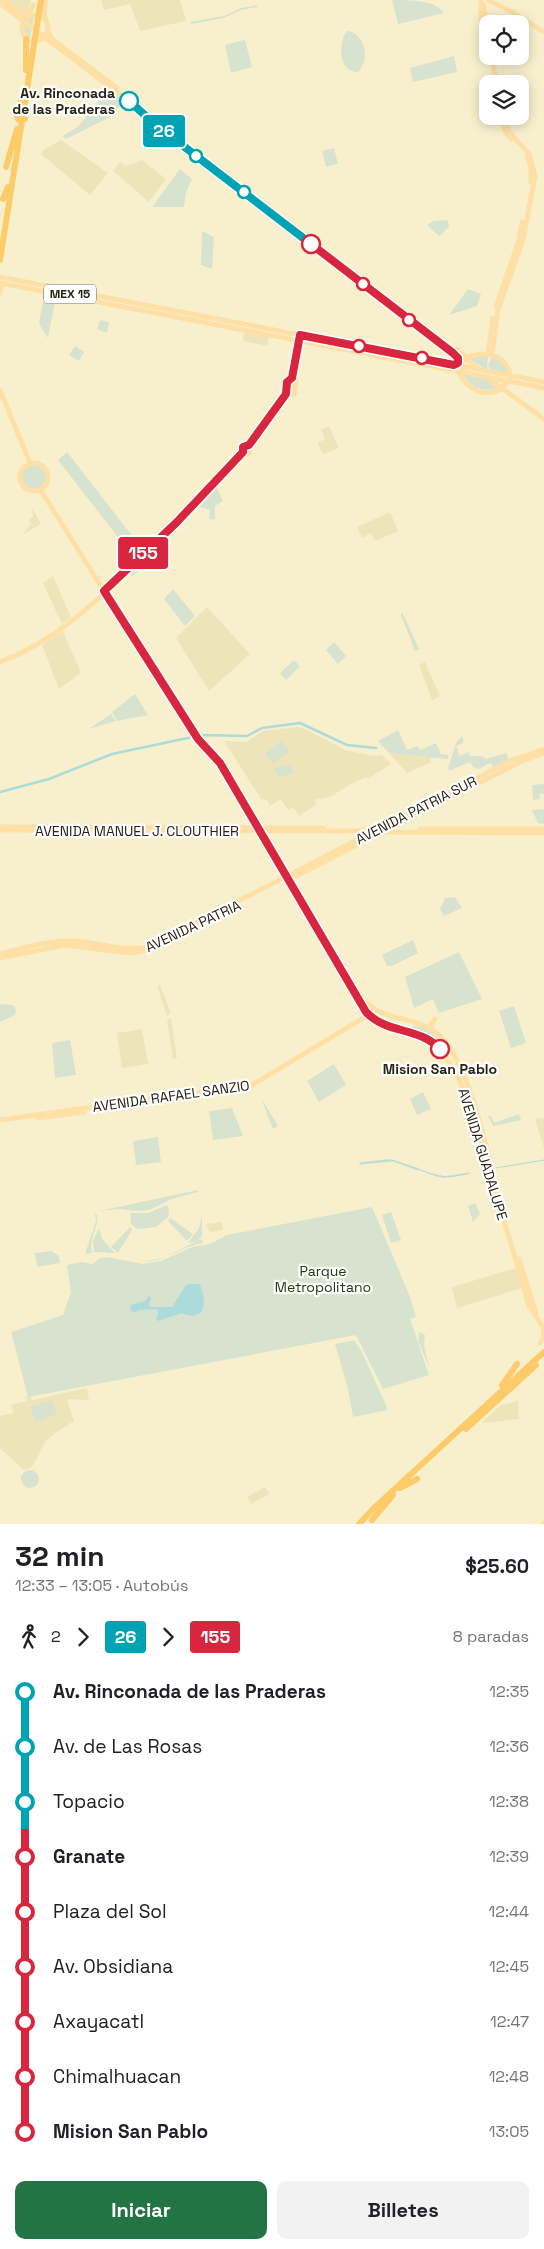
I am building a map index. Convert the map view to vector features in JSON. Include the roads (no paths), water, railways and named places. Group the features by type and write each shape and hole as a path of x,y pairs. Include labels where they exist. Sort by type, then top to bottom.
{"highway":[{"path":"34,68 36,1"},
{"path":"0,260 8,187 26,78 36,1"},
{"path":"26,78 28,51 36,40"},
{"path":"21,159 21,109 36,40"},
{"path":"0,238 8,205 24,87"},
{"path":"21,109 17,117 18,120 26,117 32,87"},
{"path":"6,168 19,123"},
{"path":"3,199 8,187"},
{"path":"8,205 13,192"},
{"path":"361,1523 462,1432 544,1352"},
{"path":"361,1523 452,1436 544,1357"},
{"path":"490,1404 517,1364"},
{"path":"490,1404 518,1388"},
{"path":"452,1436 465,1417"},
{"path":"462,1432 479,1423"},
{"path":"400,1488 418,1479"},
{"path":"372,1520 393,1495"}],"main road":[{"path":"46,0 44,16 52,39 420,322 444,343"},
{"path":"485,0 514,13 544,30"},
{"path":"485,0 485,15"},
{"path":"482,15 485,0"},
{"path":"494,0 516,10 544,30"},
{"path":"20,15 28,14 36,1"},
{"path":"36,1 32,16 22,25 21,32 76,62"},
{"path":"0,3 20,15 32,16 47,23"},
{"path":"0,3 22,25"},
{"path":"0,3 143,110 159,126 482,370"},
{"path":"36,40 48,31"},
{"path":"36,40 159,126 339,260"},
{"path":"490,353 495,310 519,240 531,178 527,156 506,133 504,125"},
{"path":"0,293 2,281"},
{"name":"MEX 15","path":"2,281 137,306"},
{"path":"58,291 458,368 510,381 544,385"},
{"path":"420,322 461,358 458,368 463,381 474,389 491,392 510,381"},
{"path":"287,395 295,393 296,381 293,378 300,338"},
{"path":"455,352 467,359"},
{"path":"458,368 467,359 478,354 490,353 504,361 508,367 510,381"},
{"path":"458,368 500,374 510,381 544,417"},
{"path":"0,660 29,649 55,634 106,591 177,525 243,453 250,453 249,447 287,395 287,382 293,378"},
{"path":"0,390 28,464"},
{"path":"0,397 28,464"},
{"path":"28,464 40,464 46,472 47,481 41,488 28,490 21,483 20,473 28,464"},
{"name":"AVENIDA GUADALUPE","path":"41,488 198,737 219,756 261,830 361,996 369,1006 384,1015 421,1024 435,1032 445,1041 453,1053 471,1097 530,1308 544,1326"},
{"name":"AVENIDA PATRIA SUR","path":"289,877 510,761 544,748"},
{"name":"AVENIDA PATRIA SUR","path":"376,831 388,829 522,760 544,753"},
{"name":"AVENIDA MANUEL J. CLOUTHIER","path":"0,826 214,830"},
{"name":"AVENIDA MANUEL J. CLOUTHIER","path":"388,829 476,831"},
{"name":"AVENIDA MANUEL J. CLOUTHIER","path":"0,830 511,831 544,829"},
{"name":"AVENIDA MANUEL J. CLOUTHIER","path":"305,830 366,833 376,831"},
{"name":"AVENIDA MANUEL J. CLOUTHIER","path":"511,831 544,833"},
{"name":"AVENIDA PATRIA SUR","path":"289,877 366,833"},
{"name":"AVENIDA GUADALUPE","path":"289,877 371,1017 383,1024 424,1037 438,1046 451,1065 467,1098 519,1265"},
{"name":"AVENIDA PATRIA","path":"0,954 71,941 117,948 146,947 289,877"},
{"name":"AVENIDA PATRIA","path":"0,958 64,945 129,953 150,949 289,877"},
{"name":"AVENIDA RAFAEL SANZIO","path":"0,1122 252,1085 371,1017 374,1012 384,1015"},
{"path":"383,1024 389,1020 384,1015"},
{"name":"AVENIDA RAFAEL SANZIO","path":"0,1122 57,1116 256,1087 371,1017"},
{"path":"396,1028 393,1023 398,1018"},
{"path":"435,1020 431,1025 435,1032"},
{"path":"446,1057 451,1058 453,1053"},
{"path":"451,1065 453,1061 457,1062"},
{"path":"540,1343 544,1335 544,1326"}],"water":[{"path":"200,1284 204,1298 203,1310 196,1315 191,1316 182,1313 158,1321 156,1319 158,1313 156,1309 140,1310 133,1313 130,1308 131,1305 145,1301 149,1296 151,1298 150,1307 172,1307 186,1285"}],"waterway":[{"path":"0,792 49,779 112,754 202,735 247,736 262,728 300,723 347,745 376,748"},
{"path":"360,1164 392,1160 437,1176 449,1177 467,1174"},
{"path":"496,1168 544,1160"}],"place":[{"name":"Av. Rinconada de las Praderas","path":"129,101"},
{"name":"Mision San Pablo","path":"440,1049"}],"park label":[{"name":"Parque Metropolitano","path":"323,1279"}]}
